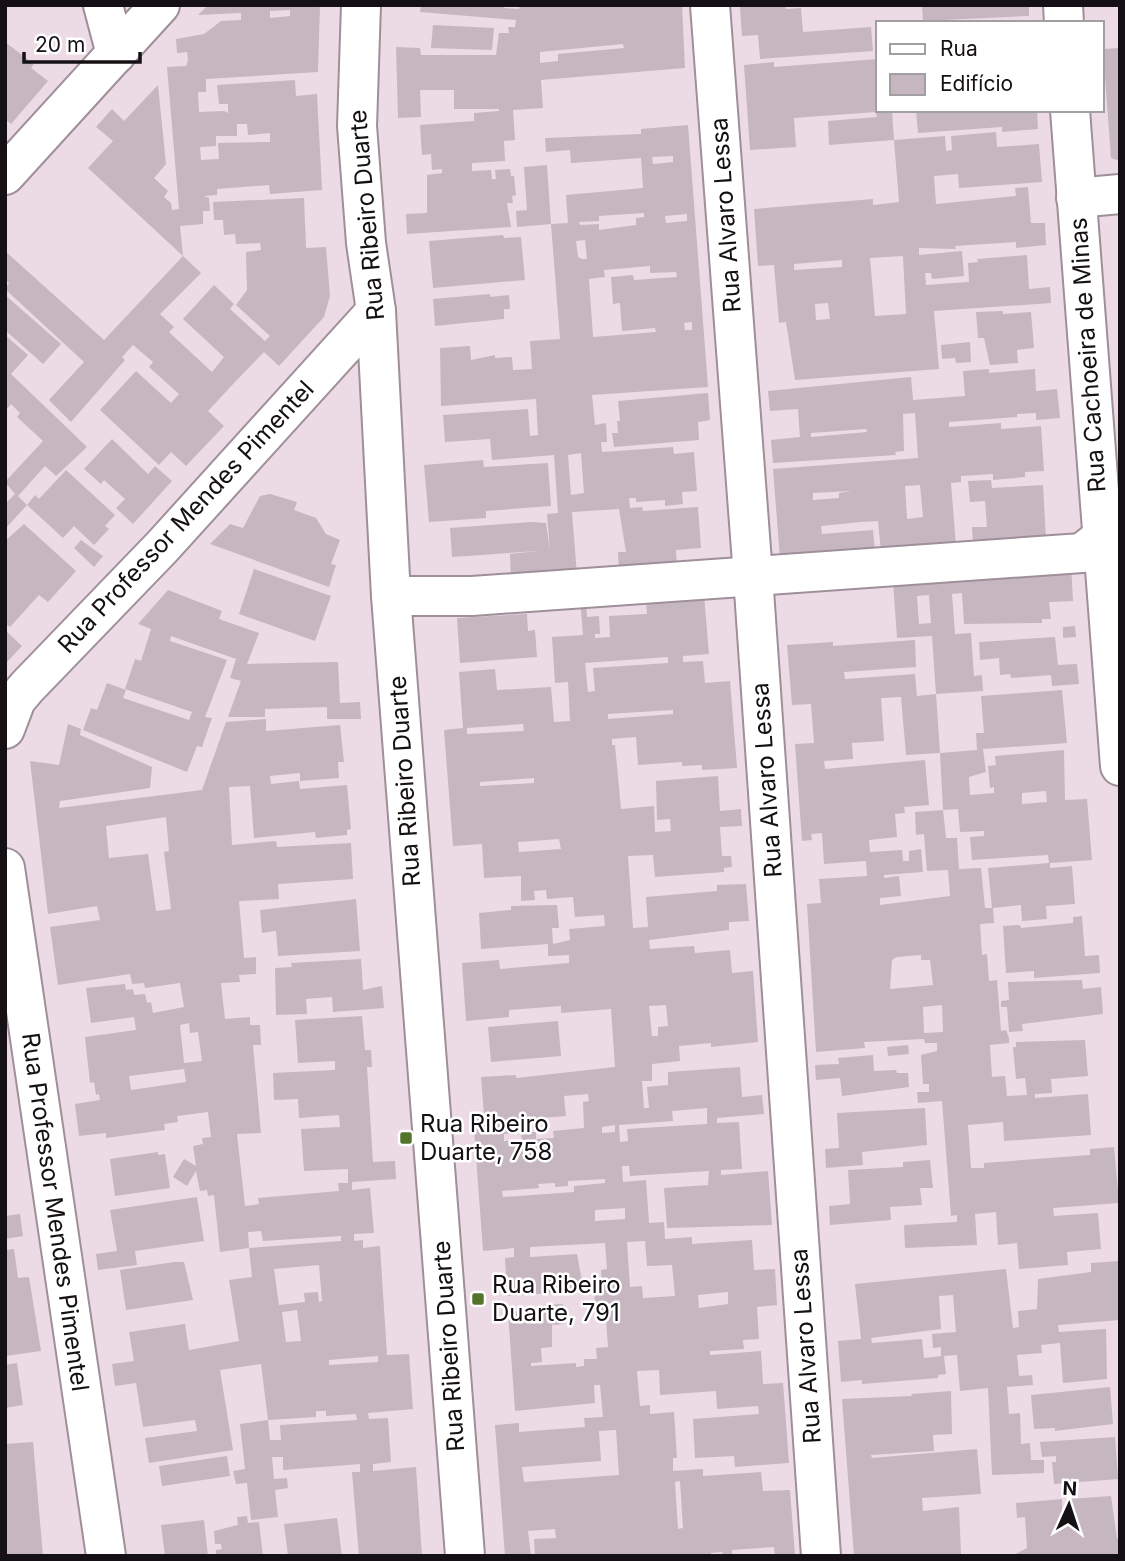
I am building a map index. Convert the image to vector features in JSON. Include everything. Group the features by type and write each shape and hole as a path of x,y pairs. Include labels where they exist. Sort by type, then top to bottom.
{"street":[{"path":"103,5 116,54"},
{"path":"5,174 160,5"},
{"name":"Rua Ribeiro Duarte","path":"361,5 357,127 366,243 376,311 391,596 465,1556"},
{"name":"Rua Alvaro Lessa","path":"710,5 753,576 821,1556"},
{"name":"Rua Cachoeira de Minas","path":"1070,112 1076,198 1111,538 1120,766"},
{"path":"1076,198 1120,194"},
{"name":"Rua Professor Mendes Pimentel","path":"6,724 16,701 27,687 162,547 376,311"},
{"path":"391,596 472,596 1082,553 1111,538"},
{"name":"Rua Professor Mendes Pimentel","path":"5,868 106,1556"}],"building":[{"path":"208,5 320,5 318,72 206,79 206,92 198,92 199,112 228,113 228,104 219,104 217,85 295,80 296,96 317,94 322,190 270,194 269,185 217,189 217,195 204,196 209,198 210,211 203,211 203,224 180,226 183,256 88,168 113,141 96,127 112,109 124,121 158,85 166,164 154,178 168,191 164,197 171,203 172,210 179,209 167,67 186,66 188,60 187,52 177,53 176,39 204,34 221,21 241,20 241,13 198,15","holes":["290,10 290,16 270,18 270,11","237,124 247,124 248,135 270,133 270,142 218,143 219,159 201,160 200,147 216,146 216,136 237,136"]},
{"path":"421,5 504,5 504,8 519,9 520,5 682,5 685,68 541,80 543,108 513,110 515,140 504,141 505,161 472,163 472,171 491,170 492,179 496,179 495,170 510,169 511,176 514,176 516,195 512,196 513,203 507,203 511,227 407,234 406,214 427,213 427,175 442,173 442,169 432,170 431,154 422,155 420,125 474,121 474,113 499,109 454,109 454,90 420,90 421,117 398,118 396,47 420,48 421,55 496,55 499,33 509,33 508,27 515,27 516,20 420,12","holes":["623,44 624,48 558,54 558,61 540,63 540,52"]},
{"path":"785,5 786,9 801,8 803,32 871,27 873,51 760,59 758,35 742,36 740,7"},
{"path":"922,5 1029,5 1029,16 923,21"},
{"path":"433,25 494,28 492,50 431,48"},
{"path":"5,42 34,64 31,68 48,81 11,124 5,119"},
{"path":"1120,48 1120,161 1111,158 1104,49"},
{"path":"876,59 876,112 794,118 796,147 750,150 744,65 774,62 774,67"},
{"path":"876,112 892,112 894,140 829,145 828,121 877,117"},
{"path":"916,112 1037,112 1038,129 1002,132 1002,127 918,133"},
{"path":"688,125 708,387 592,395 595,425 606,423 607,442 601,442 602,452 673,447 674,454 694,452 697,491 682,492 683,504 665,506 665,500 636,502 636,498 629,498 630,508 642,507 643,511 698,507 701,548 676,550 677,568 619,572 618,552 626,552 619,509 572,512 577,575 511,581 510,554 537,551 452,557 450,528 546,523 550,551 547,514 558,513 554,455 492,460 490,439 445,442 443,415 528,409 530,436 538,435 536,399 441,406 440,348 470,346 471,360 495,355 495,358 512,357 513,370 532,369 530,341 560,339 551,224 568,223 566,195 643,188 641,158 571,163 570,150 546,152 545,138 641,134 641,129","holes":["673,156 673,162 653,164 652,157","644,213 644,217 636,218 636,225 599,230 599,224 580,225 579,222 599,221 599,216","687,214 687,221 666,223 665,216","585,240 587,259 578,257 576,241","650,266 650,273 676,272 677,277 634,280 633,275 611,277 613,304 620,303 622,331 655,328 656,332 593,337 589,279 605,277 604,270","692,322 692,330 685,330 684,323","581,453 584,493 571,495 568,455"]},
{"path":"996,132 997,147 1039,144 1042,182 959,188 958,174 934,176 936,204 1016,196 1015,188 1028,187 1031,223 1045,223 1046,245 1016,248 1016,242 955,246 956,249 919,248 919,255 962,251 964,276 932,279 931,273 925,273 926,285 969,282 968,263 978,262 977,259 1027,255 1029,289 1050,287 1051,303 934,311 939,369 795,380 786,322 779,323 774,265 758,266 754,209 873,199 873,205 899,202 894,140 945,136 946,151 952,150 951,136","holes":["903,256 906,314 875,316 870,258","842,260 842,267 794,270 794,264","828,303 830,319 816,320 815,304"]},
{"path":"547,165 551,224 517,227 516,211 527,210 524,167"},
{"path":"304,198 306,248 326,247 330,296 324,317 279,366 264,352 208,411 224,426 186,466 171,452 159,465 100,410 136,371 171,403 179,394 149,367 153,362 133,345 122,357 125,360 71,422 49,400 84,362 5,289 9,283 5,279 5,251 104,340 183,256 201,273 160,314 174,327 169,332 212,372 224,357 183,319 214,285 234,304 230,309 265,341 270,336 236,305 247,290 246,252 261,250 260,243 236,244 235,234 224,235 223,220 214,220 213,202"},
{"path":"503,235 504,238 521,237 525,280 433,288 429,241"},
{"path":"490,294 490,297 509,295 510,309 504,309 504,319 435,326 433,299"},
{"path":"5,295 61,344 43,364 5,330"},
{"path":"1003,311 1003,314 1031,312 1034,348 1017,350 1018,363 990,365 984,338 978,338 976,312"},
{"path":"5,335 28,355 11,374 87,447 56,476 45,466 18,496 27,505 5,529 5,504 15,494 5,482 43,441 17,417 20,413 11,404 7,409 5,407"},
{"path":"970,342 971,362 956,363 955,358 942,359 941,345"},
{"path":"989,369 989,373 1035,369 1036,391 1057,389 1060,418 1036,420 1036,413 949,422 949,427 1001,423 1001,429 1041,426 1044,471 1025,472 1025,477 993,480 993,474 961,476 961,482 951,483 956,546 881,551 878,521 861,522 821,526 822,534 873,530 875,552 780,559 773,469 918,458 915,413 903,414 904,451 895,452 896,455 773,463 771,440 800,437 798,409 770,411 768,391 911,377 913,400 965,396 963,371","holes":["866,429 867,432 811,437 811,433","920,485 923,517 907,519 905,486","851,491 839,493 839,498 813,500 813,493"]},
{"path":"708,393 710,420 698,422 699,440 614,447 612,433 618,433 617,421 620,421 618,401"},
{"path":"112,439 148,474 155,466 172,481 133,524 116,508 125,499 104,480 101,484 84,469"},
{"path":"483,460 484,467 548,463 551,506 486,511 486,518 429,522 424,465"},
{"path":"66,470 115,515 105,526 109,529 94,545 74,526 63,538 27,505 35,495 39,499"},
{"path":"991,480 992,488 1043,485 1046,540 973,545 972,527 987,527 985,501 970,502 968,481"},
{"path":"270,494 297,502 294,510 316,518 326,534 340,540 331,564 336,565 329,587 210,544 230,524 243,528 260,496"},
{"path":"24,524 76,571 48,602 39,595 10,627 5,623 5,541"},
{"path":"81,540 103,556 94,567 74,548"},
{"path":"1071,563 1073,601 1049,602 1051,619 1042,619 1042,623 964,624 962,593 952,594 955,634 971,633 974,676 982,675 983,691 936,694 932,636 897,638 893,582","holes":["929,595 931,623 919,624 917,596"]},
{"path":"254,569 331,596 315,641 239,614"},
{"path":"168,590 222,611 219,619 259,633 247,664 338,662 340,703 360,702 361,719 327,719 327,707 265,709 265,717 228,717 241,681 230,678 236,659 171,636 170,641 227,660 205,717 212,718 202,747 197,746 187,772 83,730 91,708 97,710 107,683 126,690 123,698 189,720 192,712 125,689 135,659 141,661 151,629 138,624"},
{"path":"704,595 709,654 683,656 683,662 703,661 705,683 730,681 737,768 702,770 702,765 682,766 682,762 638,765 636,737 612,739 612,745 615,745 621,809 654,806 655,832 671,831 670,819 657,820 656,781 718,776 720,811 741,809 742,826 720,827 722,856 731,856 732,867 724,868 724,872 655,877 653,855 628,856 633,928 648,927 646,897 717,891 717,885 746,884 749,921 729,922 729,930 649,940 650,949 694,946 695,953 730,950 732,973 753,971 758,1042 711,1047 711,1043 679,1046 680,1061 652,1064 652,1081 642,1081 644,1108 649,1108 647,1087 668,1085 668,1072 740,1067 742,1097 762,1095 764,1114 717,1118 717,1123 739,1122 742,1169 721,1170 721,1175 768,1171 772,1225 667,1228 664,1188 708,1185 709,1171 630,1176 629,1166 622,1166 623,1182 646,1180 649,1223 664,1222 665,1239 692,1237 692,1244 752,1240 754,1270 775,1269 777,1305 757,1307 759,1339 743,1340 744,1349 710,1351 710,1355 761,1351 763,1384 783,1383 789,1463 735,1467 734,1456 695,1458 693,1419 759,1414 758,1406 717,1409 716,1391 660,1395 659,1370 637,1371 640,1406 650,1405 650,1414 674,1412 677,1458 673,1458 673,1471 703,1469 703,1476 761,1472 763,1491 790,1490 795,1556 775,1556 774,1547 732,1550 732,1556 723,1556 722,1552 711,1553 711,1556 535,1556 534,1539 556,1538 555,1529 528,1531 531,1556 505,1556 495,1425 519,1423 519,1432 585,1427 584,1418 603,1417 600,1385 594,1385 595,1403 515,1411 508,1312 543,1310 543,1305 563,1304 565,1324 552,1325 552,1347 541,1348 542,1362 531,1363 531,1366 576,1363 576,1367 584,1366 584,1359 597,1359 596,1348 608,1347 606,1318 596,1318 594,1289 602,1288 601,1270 607,1269 605,1243 530,1247 530,1257 577,1254 583,1287 569,1288 569,1292 507,1296 505,1258 514,1257 514,1248 483,1251 473,1116 484,1115 481,1077 516,1075 516,1078 615,1067 611,1009 561,1013 561,1006 509,1010 509,1017 466,1021 462,963 499,960 500,969 569,963 569,955 548,956 548,944 481,949 479,913 511,910 511,906 557,905 559,928 552,928 553,944 570,940 569,929 605,926 604,915 575,917 573,897 547,899 546,890 534,891 535,900 521,901 521,876 484,878 482,844 453,846 444,730 463,728 459,672 495,669 497,690 551,687 554,722 570,721 568,682 555,683 552,637 583,635 580,598 586,598 587,617 599,616 600,634 595,634 595,638 610,637 609,616 647,614 646,599","holes":["668,657 668,663 593,668 595,691 588,692 585,663","673,710 673,714 608,719 608,714","523,724 524,731 467,734 467,728","534,778 534,783 480,786 480,782","559,839 561,849 519,852 518,842","666,1005 668,1026 658,1027 658,1036 652,1036 649,1006","588,1094 589,1101 583,1102 584,1128 553,1131 554,1138 536,1139 536,1132 529,1132 528,1119 566,1116 564,1096","707,1108 707,1124 627,1129 628,1141 620,1142 619,1125 673,1121 672,1111","615,1125 615,1132 602,1133 602,1127","521,1133 522,1140 504,1141 504,1134","605,1179 605,1183 574,1186 574,1192 503,1197 502,1191 539,1188 538,1184 555,1183 555,1187 568,1186 568,1181","625,1208 625,1219 595,1221 595,1210","645,1241 647,1266 672,1265 675,1296 643,1298 642,1286 630,1287 627,1242","728,1292 728,1304 699,1308 698,1295","616,1430 619,1475 524,1482 522,1467 601,1461 599,1431","680,1481 683,1528 678,1529 675,1482"]},
{"path":"527,614 528,631 535,630 537,657 460,663 457,618"},
{"path":"1075,626 1076,637 1063,638 1063,627"},
{"path":"5,630 22,646 5,664"},
{"path":"1055,637 1058,665 1077,664 1079,684 1052,686 1051,675 1011,678 1010,674 1000,675 999,658 980,660 979,642"},
{"path":"915,640 916,667 844,672 845,679 915,674 917,696 936,694 940,753 977,750 976,733 984,733 981,696 1062,690 1067,743 983,749 986,772 969,777 970,795 994,793 994,787 990,788 988,766 996,765 995,756 1064,750 1065,800 1087,799 1092,860 1050,863 1050,868 1072,866 1075,904 1046,906 1047,919 1022,921 1021,905 993,908 994,923 980,924 982,955 987,954 989,981 997,980 1001,1031 1006,1030 1009,1038 1009,1043 990,1045 992,1077 1005,1076 1007,1096 1027,1095 1025,1078 1016,1079 1013,1047 1016,1047 1016,1042 1085,1040 1088,1076 1051,1079 1052,1093 1035,1094 1035,1098 1088,1094 1091,1135 1004,1141 1003,1122 968,1125 971,1168 984,1168 984,1163 1090,1155 1090,1149 1114,1147 1119,1203 1053,1208 1054,1216 1098,1213 1101,1249 1067,1252 1068,1265 1019,1269 1017,1243 998,1245 996,1212 975,1214 977,1245 905,1248 904,1225 957,1222 957,1215 951,1216 942,1101 918,1103 917,1092 929,1092 929,1084 923,1084 921,1055 937,1051 937,1043 925,1043 924,1039 864,1042 865,1048 816,1052 807,904 821,903 819,879 867,876 866,861 824,864 822,833 811,834 812,840 802,841 795,744 814,743 811,704 792,705 787,645 833,642 833,646","holes":["901,697 906,755 940,753 943,810 915,812 916,835 924,834 927,871 948,870 950,896 880,905 880,898 901,896 899,876 884,878 884,875 923,872 921,849 909,851 909,861 903,861 902,850 870,852 869,840 897,837 895,814 905,813 904,807 929,805 925,760 825,769 824,761 853,759 852,743 884,741 881,698","1046,791 1047,802 1022,804 1022,793","958,809 960,832 984,831 984,836 970,837 972,860 1048,855 1049,863 988,868 992,908 985,908 981,868 959,869 957,838 946,838 943,810","921,955 921,960 930,960 933,985 890,989 892,960 897,957","942,1005 943,1032 924,1033 923,1007"]},
{"path":"266,719 266,731 340,725 344,762 338,762 339,778 300,781 300,773 270,776 271,784 299,781 300,789 347,785 351,829 347,830 347,835 316,838 315,832 254,838 250,786 229,787 232,845 276,841 277,847 351,843 353,879 278,884 279,899 239,901 244,958 256,957 256,974 239,975 240,982 221,983 225,1019 250,1017 250,1025 260,1025 261,1045 253,1045 261,1133 237,1134 245,1206 259,1204 258,1198 339,1191 338,1183 348,1183 348,1169 304,1171 301,1129 340,1127 339,1115 299,1118 298,1099 274,1100 273,1073 335,1070 335,1061 298,1063 295,1020 362,1016 365,1050 371,1050 372,1067 367,1067 373,1162 395,1161 396,1179 352,1182 352,1190 370,1188 374,1233 354,1234 354,1241 363,1240 363,1248 380,1246 387,1355 409,1354 413,1409 368,1413 369,1419 388,1418 391,1462 373,1464 373,1471 416,1467 422,1556 359,1556 352,1472 360,1472 360,1464 283,1470 283,1457 272,1457 274,1479 287,1478 288,1488 275,1490 278,1517 251,1520 247,1483 236,1484 233,1471 245,1469 240,1424 268,1420 261,1364 220,1370 233,1450 149,1463 145,1438 197,1431 195,1420 143,1427 136,1383 115,1386 112,1364 134,1361 129,1332 185,1324 189,1350 239,1341 229,1280 252,1277 249,1248 220,1252 214,1195 208,1196 207,1190 200,1191 196,1171 187,1186 173,1177 184,1159 196,1166 193,1146 203,1144 202,1138 211,1137 208,1112 177,1116 178,1122 164,1124 165,1130 106,1138 106,1133 79,1136 75,1104 100,1100 99,1094 96,1095 94,1082 90,1083 85,1037 136,1030 134,1017 91,1023 86,988 125,984 126,990 133,989 134,995 145,994 147,1003 151,1002 153,1013 184,1007 180,983 145,988 144,983 132,984 130,974 58,985 50,927 100,920 97,906 48,914 30,761 59,765 68,724 81,729 80,735 152,767 150,788 60,801 59,808 202,790 226,722","holes":["166,817 169,851 164,852 171,909 156,911 148,854 109,858 106,826","189,1023 190,1033 198,1032 202,1061 184,1063 180,1025","184,1069 186,1082 131,1090 129,1076","261,1231 263,1241 341,1236 341,1241 249,1248 248,1232","319,1265 322,1301 319,1302 318,1292 304,1293 305,1302 279,1305 274,1269","297,1310 301,1341 286,1342 282,1312","378,1356 378,1362 329,1365 329,1360","316,1411 326,1411 326,1416 356,1414 357,1420 280,1425 281,1440 270,1440 268,1420 316,1417"]},
{"path":"356,899 360,951 278,956 276,931 262,933 260,910"},
{"path":"1082,916 1085,956 1099,955 1100,973 1034,978 1034,971 1006,973 1003,926 1020,925 1021,928 1073,923 1073,917"},
{"path":"361,959 363,990 382,986 384,1008 333,1012 332,997 306,999 307,1014 276,1015 275,968 292,967 291,963"},
{"path":"1082,980 1083,989 1101,987 1103,1014 1022,1024 1023,1031 1009,1032 1007,1007 1001,1007 1001,1001 1009,1000 1008,982"},
{"path":"558,1021 561,1056 491,1062 488,1027"},
{"path":"908,1045 909,1054 888,1056 887,1047"},
{"path":"873,1055 874,1071 896,1070 897,1073 908,1073 909,1087 842,1096 840,1078 816,1080 815,1065 839,1064 838,1058"},
{"path":"925,1108 927,1145 862,1152 863,1165 826,1168 825,1149 839,1148 837,1113"},
{"path":"158,1152 158,1155 165,1154 170,1188 115,1196 110,1159"},
{"path":"930,1160 933,1188 920,1188 922,1205 890,1207 891,1220 830,1225 829,1206 850,1204 848,1170 903,1167 903,1162"},
{"path":"197,1197 204,1241 135,1251 137,1265 98,1270 96,1254 117,1251 110,1210"},
{"path":"20,1214 23,1236 5,1239 5,1216"},
{"path":"14,1249 18,1278 29,1277 41,1351 5,1356 5,1250"},
{"path":"1120,1261 1120,1320 1058,1325 1059,1332 1106,1329 1107,1379 1063,1383 1060,1343 1041,1345 1042,1353 1017,1355 1019,1376 1032,1375 1033,1385 1007,1387 1009,1414 1020,1413 1021,1444 1030,1443 1031,1460 1044,1460 1044,1473 992,1475 988,1388 960,1391 957,1355 944,1356 946,1374 938,1375 938,1378 862,1384 862,1380 841,1382 838,1341 861,1339 855,1284 1006,1269 1013,1328 1019,1327 1018,1311 1037,1309 1038,1279 1091,1272 1091,1263","holes":["953,1295 956,1332 932,1334 933,1348 941,1347 941,1356 924,1358 922,1339 872,1343 871,1338 941,1329 939,1296"]},
{"path":"184,1262 193,1300 126,1310 120,1270"},
{"path":"17,1363 23,1405 5,1408 5,1365"},
{"path":"1110,1387 1113,1424 1055,1431 1055,1428 1034,1429 1031,1395"},
{"path":"951,1391 952,1434 933,1435 934,1451 871,1455 872,1458 977,1449 981,1494 922,1498 923,1511 959,1507 961,1554 854,1556 842,1399 912,1396 911,1394"},
{"path":"1115,1437 1118,1479 1054,1484 1052,1462 1056,1462 1056,1456 1042,1457 1040,1442"},
{"path":"33,1442 43,1556 5,1556 5,1444"},
{"path":"227,1456 230,1476 162,1486 159,1466"},
{"path":"1111,1496 1117,1539 1120,1539 1120,1556 1012,1556 1027,1548 1025,1517 1017,1518 1016,1503 1062,1499 1062,1510 1070,1509 1069,1499"},
{"path":"247,1516 248,1523 259,1522 263,1556 216,1556 216,1550 222,1549 221,1544 215,1544 214,1531 238,1525 237,1517"},
{"path":"337,1518 342,1556 288,1556 284,1524"},
{"path":"204,1520 208,1556 165,1556 161,1525"}],"place":[{"name":"Rua Ribeiro Duarte, 758","path":"406,1138"},
{"name":"Rua Ribeiro Duarte, 791","path":"478,1299"}]}
